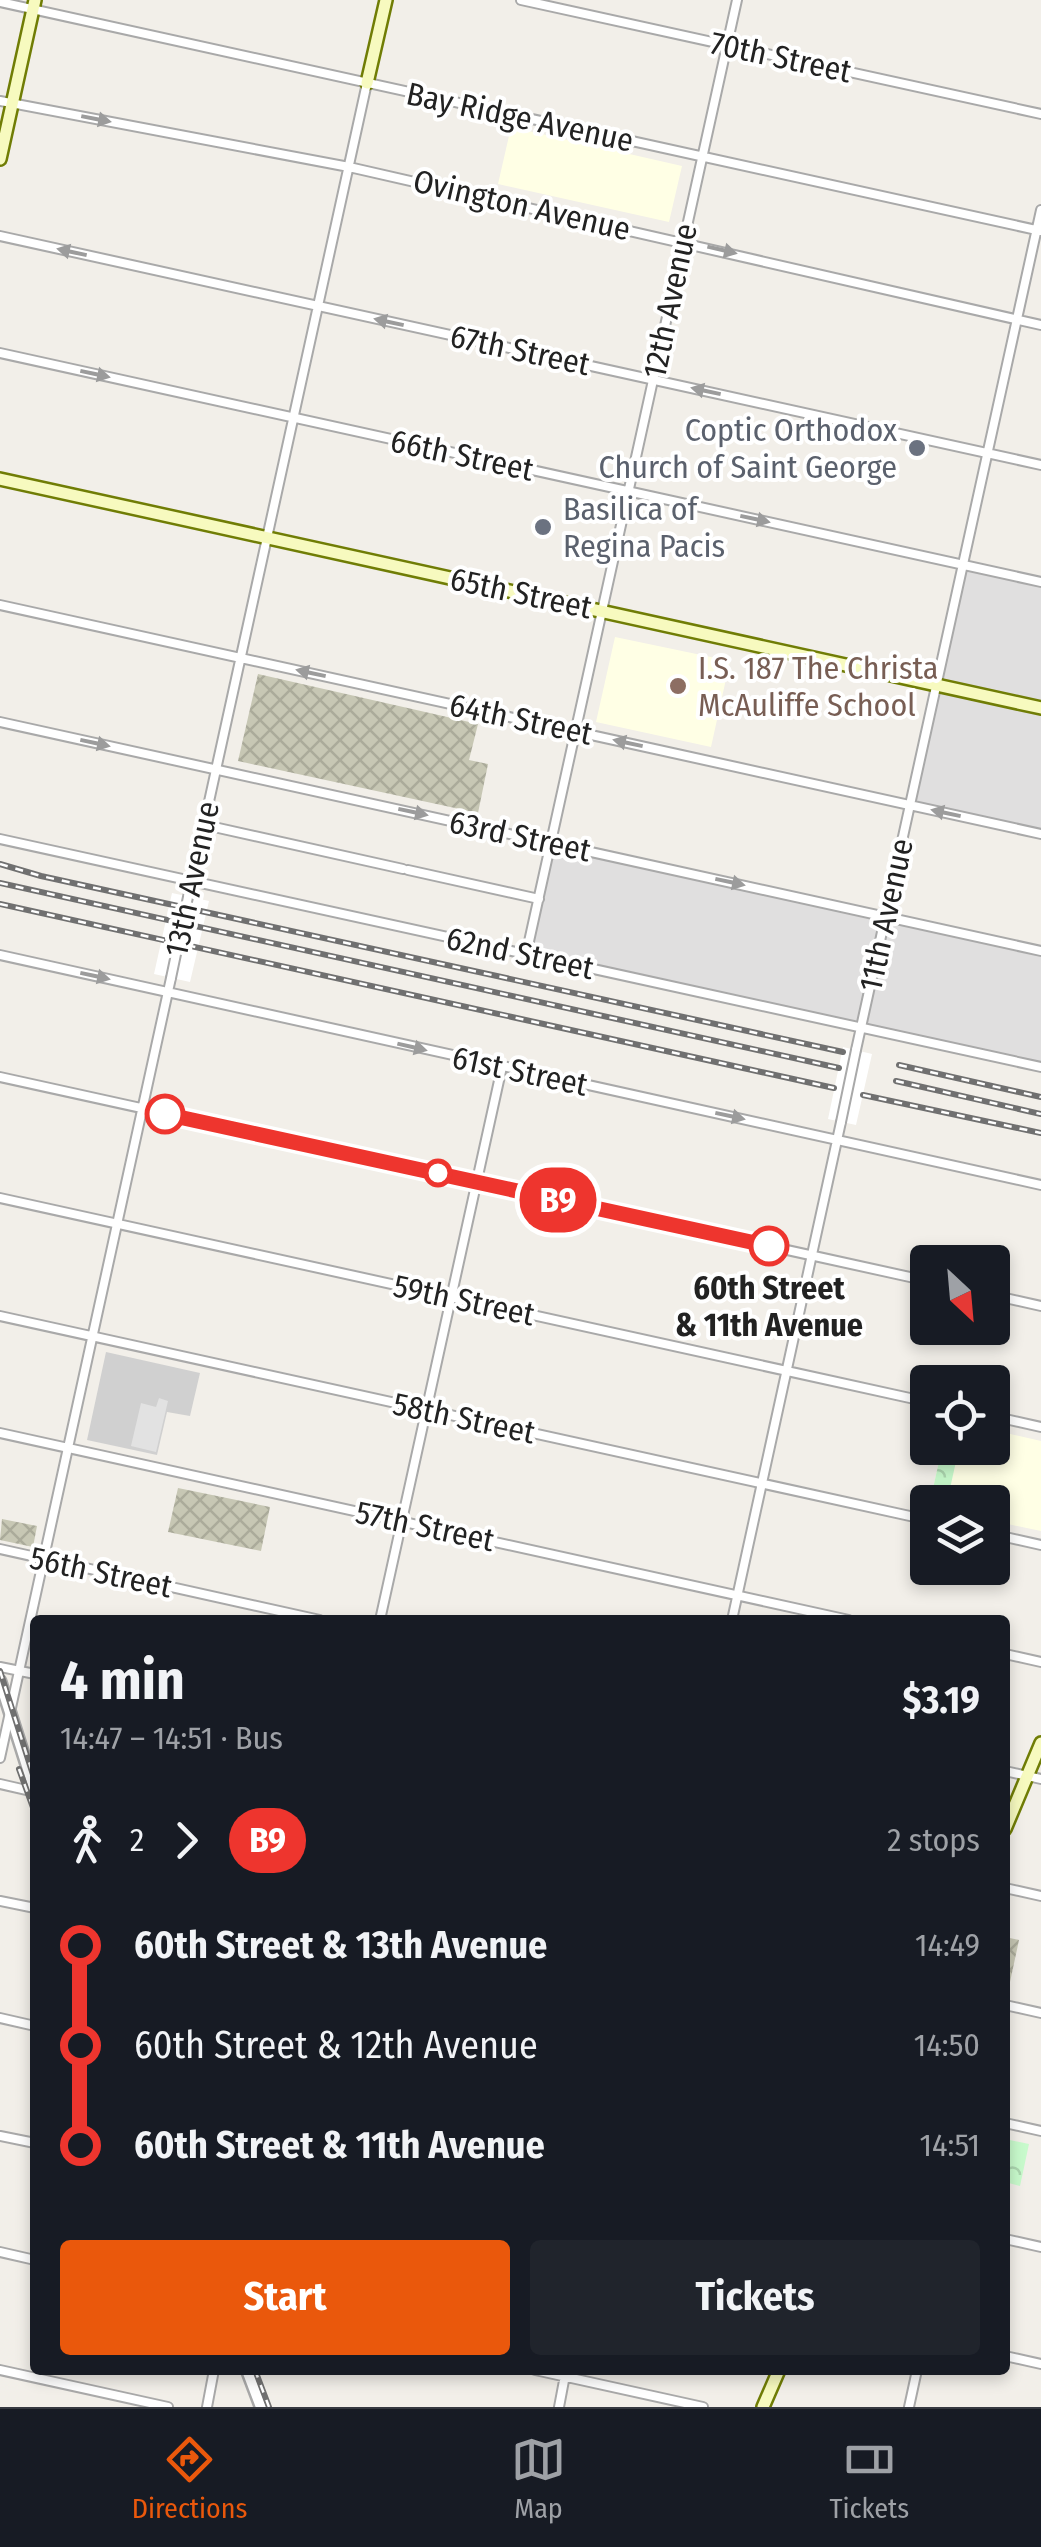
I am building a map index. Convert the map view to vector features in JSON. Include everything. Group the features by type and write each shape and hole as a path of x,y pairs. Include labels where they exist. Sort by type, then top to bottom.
{"main road":[{"name":"13th Avenue","path":"367,83 386,0"},
{"path":"0,159 6,102 34,4"},
{"name":"65th Street","path":"0,479 1041,708"},
{"path":"1010,1820 1034,1777 1041,1744"},
{"path":"763,2407 777,2375"}],"street":[{"name":"70th Street","path":"521,0 1041,114"},
{"name":"12th Avenue","path":"526,954 736,0"},
{"name":"Bay Ridge Avenue","path":"0,2 34,4 367,83 1039,230"},
{"name":"13th Avenue","path":"31,1615 367,83"},
{"name":"Ovington Avenue","path":"6,102 349,167 1041,325"},
{"name":"11th Avenue","path":"733,1615 1041,210"},
{"name":"67th Street","path":"0,236 1041,465"},
{"name":"66th Street","path":"0,353 1041,582"},
{"name":"64th Street","path":"0,605 1041,834"},
{"name":"63rd Street","path":"0,722 1041,950"},
{"path":"204,825 538,898"},
{"name":"62nd Street","path":"0,838 1041,1067"},
{"name":"61st Street","path":"0,955 1041,1184"},
{"path":"381,1615 502,1067"},
{"path":"0,1077 910,1277"},
{"name":"59th Street","path":"0,1198 910,1398"},
{"path":"1010,1299 1041,1306"},
{"name":"58th Street","path":"0,1316 910,1516"},
{"path":"1010,1420 1041,1427"},
{"name":"57th Street","path":"0,1433 826,1615"},
{"path":"1010,1538 1041,1545"},
{"name":"56th Street","path":"0,1550 297,1615"},
{"name":"13th Avenue","path":"0,1758 30,1620"},
{"path":"1010,1655 1041,1662"},
{"path":"0,1667 30,1673"},
{"path":"0,1681 30,1776"},
{"path":"0,1784 30,1791"},
{"path":"1010,1889 1041,1896"},
{"path":"0,1901 30,1907"},
{"path":"1010,2006 1041,2013"},
{"path":"0,2018 30,2025"},
{"path":"1010,2124 1041,2131"},
{"path":"0,2136 30,2142"},
{"path":"1010,2241 1041,2247"},
{"path":"0,2252 30,2259"},
{"path":"1010,2357 1041,2364"},
{"path":"0,2370 168,2407"},
{"path":"207,2407 213,2375"},
{"path":"249,2375 261,2407"},
{"path":"558,2407 566,2375"},
{"path":"574,2375 703,2407"},
{"path":"909,2407 916,2375"}],"shaded area":[{"path":"511,127 682,166 669,222 498,184"},
{"path":"963,565 1041,582 1041,834 910,805"},
{"path":"615,637 730,661 711,747 596,722"},
{"path":"258,674 478,724 469,760 488,764 478,813 238,761"},
{"path":"551,843 1041,951 1041,1067 526,955"},
{"path":"106,1352 200,1373 190,1416 167,1412 157,1455 87,1440"},
{"path":"159,1398 168,1401 156,1452 131,1446 141,1403 156,1407"},
{"path":"1010,1434 1041,1441 1041,1531 1010,1525 1010,1485 934,1485 938,1465 1010,1465"},
{"path":"178,1488 270,1507 261,1551 168,1532"},
{"path":"2,1519 37,1526 33,1547 0,1540"},
{"path":"1010,1938 1019,1940 1010,1982"}],"green space":[{"path":"938,1465 955,1465 951,1485 934,1485"},
{"path":"1010,2140 1029,2144 1020,2186 1010,2183"}],"pier":[{"path":"172,893 209,901 190,982 154,974"},
{"path":"843,1047 872,1054 856,1125 828,1119"}],"railway":[{"path":"0,864 843,1052"},
{"path":"0,883 839,1068"},
{"path":"0,904 834,1088"},
{"path":"899,1065 1041,1097"},
{"path":"896,1081 1041,1114"},
{"path":"863,1095 1041,1133"},
{"path":"0,1671 30,1765"},
{"path":"19,1769 30,1799"},
{"path":"257,2375 269,2407"}],"bus line":[{"name":"B9","path":"165,1114 769,1246"}],"place":[{"name":"Coptic Orthodox Church of Saint George","path":"917,448"},
{"name":"Basilica of Regina Pacis","path":"543,527"},
{"name":"I.S. 187 The Christa McAuliffe School","path":"678,686"},
{"name":"60th Street & 11th Avenue","path":"769,1246"}]}
